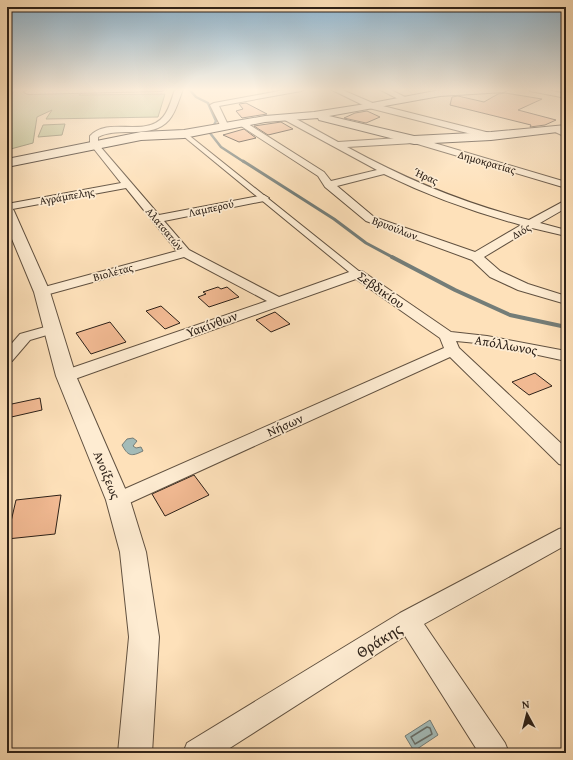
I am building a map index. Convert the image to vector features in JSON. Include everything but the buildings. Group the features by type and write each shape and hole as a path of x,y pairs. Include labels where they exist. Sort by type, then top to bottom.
{"main road":[{"path":"7,163 141,132 184,134 239,124"},
{"name":"Δημοκρατίας","path":"352,124 414,140"},
{"path":"414,140 563,131"}],"street":[{"path":"141,132 157,124"},
{"name":"Βρυούλων","path":"243,124 321,174 329,185 370,219 476,258 495,274 523,287 566,300"},
{"name":"Ήρας","path":"298,124 386,170 448,199 531,225 566,233"},
{"path":"445,124 491,136"},
{"name":"Σεβδικίου","path":"184,134 358,274 449,343 566,459"},
{"path":"337,145 414,140"},
{"name":"Δημοκρατίας","path":"414,140 566,185"},
{"name":"Αλατσατών","path":"94,144 185,253 277,301"},
{"path":"329,185 386,170"},
{"name":"Αγράμπελης","path":"7,211 127,185"},
{"name":"Λαμπερού","path":"158,219 264,198"},
{"name":"Διός","path":"476,258 566,203"},
{"path":"553,210 566,213"},
{"name":"Ανοίξεως","path":"7,211 42,292 66,376 118,500 133,552 144,637 135,753"},
{"name":"Βιολέτας","path":"42,292 185,253"},
{"name":"Υακίνθων","path":"66,376 277,301 358,274"},
{"path":"7,358 25,337 52,329"},
{"name":"Απόλλωνος","path":"449,343 487,340 566,356"},
{"name":"Νήσων","path":"118,500 449,343"},
{"name":"Θράκης","path":"197,753 408,621 566,535"},
{"path":"408,621 495,753"}],"green space":[{"path":"7,124 36,124 33,143 7,150"},
{"path":"65,124 62,135 38,137 43,125"}],"water":[{"path":"133,438 137,441 133,446 136,448 141,447 143,451 133,455 128,453 122,445 127,439"},
{"path":"430,720 438,735 414,751 405,736"}],"waterway":[{"path":"212,129 214,124"},
{"path":"211,131 210,133 221,147 244,162"},
{"path":"243,161 334,219 366,243 394,258"},
{"path":"392,257 455,290 510,315 566,327"}]}
